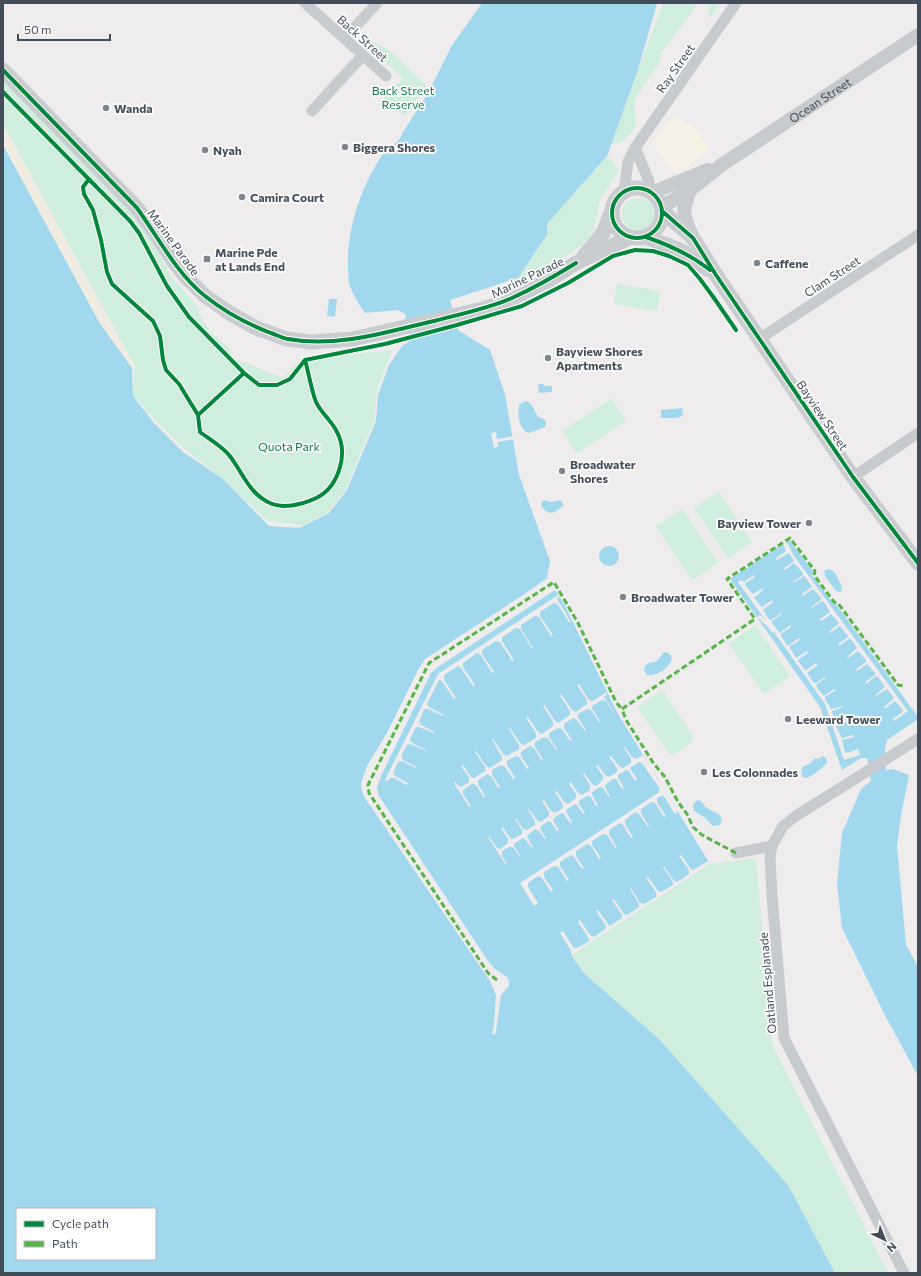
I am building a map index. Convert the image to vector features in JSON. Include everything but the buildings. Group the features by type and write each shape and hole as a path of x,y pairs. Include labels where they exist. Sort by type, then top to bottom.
{"main road":[{"name":"Marine Parade","path":"3,70 137,208 174,262 186,277 204,295 228,312 256,328 287,339 312,342 353,339 483,309 511,299 549,280 576,264 638,237"},
{"path":"636,188 650,192 658,200 662,209 660,224 651,234 638,237 623,234 617,228 613,220 612,210 616,200 624,192 636,188"},
{"name":"Bayview Street","path":"662,209 693,238 716,275 853,477 918,563"},
{"name":"Marine Parade","path":"576,264 591,249 603,233 612,210"},
{"name":"Bayview Street","path":"638,237 682,251 700,262 716,275"}],"street":[{"name":"Back Street","path":"305,3 386,76"},
{"path":"345,38 377,3"},
{"name":"Ray Street","path":"624,192 628,162 635,148 736,3"},
{"name":"Ocean Street","path":"662,209 690,190 723,164 918,35"},
{"path":"312,111 363,55"},
{"path":"635,148 648,181 650,192"},
{"name":"Ocean Street","path":"650,192 723,164"},
{"path":"690,190 684,208 684,213 693,238"},
{"name":"Clam Street","path":"759,339 918,235"},
{"path":"853,477 918,433"},
{"name":"Oatland Esplanade","path":"904,1273 784,1038 770,856 772,846 783,826 796,816 918,739"},
{"path":"736,853 772,846"}],"shaded area":[{"path":"674,116 697,129 710,151 675,174 652,143"}],"green space":[{"path":"663,3 698,3 662,52 659,63 634,100 636,127 622,142 611,144"},
{"path":"707,3 721,3 710,18"},
{"name":"Back Street Reserve","path":"372,41 389,50 427,86 404,116 384,98 403,78 368,45"},
{"name":"Quota Park","path":"3,80 136,217 153,243 172,277 197,306 202,320 214,336 229,348 232,358 284,378 299,360 392,350 377,390 374,421 345,491 327,513 303,525 268,521 223,479 186,450 133,396 135,366 3,124"},
{"path":"607,156 619,170 600,200 594,229 586,241 571,253 522,281 518,278 547,236 547,224"},
{"path":"638,198 649,203 654,214 649,225 638,230 627,225 622,214 627,203"},
{"path":"617,284 660,291 657,311 614,304"},
{"path":"611,399 626,421 577,453 562,431"},
{"path":"719,492 752,542 728,558 694,508"},
{"path":"683,509 718,563 692,580 656,526"},
{"path":"755,625 790,676 764,694 729,644"},
{"path":"662,690 693,736 692,742 671,756 637,707"},
{"path":"756,858 772,1044 888,1273 835,1273 788,1185 660,1040 585,974 572,957 572,955 710,864"}],"sand":[{"path":"3,124 135,367 132,368 99,322 3,145"}],"water":[{"path":"482,3 657,3 638,70 607,156 547,224 547,235 518,278 450,300 458,330 490,350 505,394 519,475 550,561 547,578 563,602 618,714 710,864 572,955 572,957 585,974 660,1040 788,1185 835,1273 3,1273 3,145 99,322 132,368 133,396 154,423 183,452 223,479 269,526 299,528 329,513 347,490 376,421 378,395 389,365 402,346 410,341 405,314 398,310 365,313 358,302 349,282 349,244 354,216 364,189 377,163 387,149 400,139 428,93 451,47"},
{"path":"329,299 337,299 335,317 327,316"},
{"path":"538,384 552,386 552,392 539,393"},
{"path":"526,401 531,404 538,417 544,419 546,422 545,427 529,433 523,428 519,420 518,411 520,404"},
{"path":"682,408 683,415 678,418 661,418 661,410"},
{"path":"544,500 551,502 560,500 563,506 555,512 550,513 545,511 542,507 541,504"},
{"path":"789,540 813,571 812,575 833,603 836,604 918,717 918,719 887,740 885,748 886,770 893,769 909,775 901,815 897,846 906,945 918,967 918,1076 887,1019 842,928 837,884 842,833 861,789 871,781 867,758 861,758 842,770 820,707 730,579"},
{"path":"609,546 616,549 619,556 616,563 609,566 602,563 599,556 602,549"},
{"path":"828,569 833,571 842,586 841,592 836,591 825,576 824,571"},
{"path":"664,652 667,652 672,658 669,665 659,673 647,675 644,671 645,666 649,663 657,661"},
{"path":"822,756 826,758 827,763 811,776 807,778 804,777 802,774 802,767 811,763 815,758 819,759"},
{"path":"698,800 708,809 721,816 722,819 720,825 713,826 704,817 694,811 693,805"}],"pier":[{"path":"496,432 497,439 514,436 514,439 498,442 498,447 494,448 491,433"},
{"path":"787,542 794,556 908,711 894,721 893,719 903,710 895,701 885,709 884,707 894,698 887,689 876,696 875,695 885,687 878,677 876,676 866,684 865,682 875,675 875,673 867,664 857,671 856,669 866,662 866,660 858,651 848,658 847,657 857,648 851,639 839,646 838,644 848,636 840,626 830,633 829,632 839,623 831,614 821,621 820,619 830,612 822,601 812,608 811,607 821,600 813,589 803,596 802,594 812,587 805,577 804,576 794,583 793,582 803,575 803,573 794,563 785,570 783,569 794,561 789,553 777,560 776,558 786,551 783,544"},
{"path":"754,575 755,577 745,585 753,594 763,588 764,589 754,598 762,607 772,600 773,602 763,610 771,620 781,613 782,614 772,621 780,633 790,625 791,627 781,634 781,636 787,645 799,638 800,640 790,646 790,648 796,658 807,651 808,653 798,661 805,670 816,663 818,665 807,673 814,683 825,677 826,678 816,686 823,695 824,696 834,689 836,690 825,697 825,699 831,709 843,706 832,711 835,722 848,719 848,722 837,725 836,727 842,738 853,735 854,737 842,740 845,752 847,753 858,749 860,755 844,760 825,704 774,632 772,633 770,629 757,617 760,615 766,621 738,582 741,580 744,582"},
{"path":"547,578 555,590 431,673 377,787 379,796 488,961 494,968 508,978 509,986 501,995 496,1032 494,1035 492,1034 496,995 490,981 365,798 362,792 361,783 367,766 388,731 425,659"},
{"path":"558,595 559,597 557,599 571,622 569,622 558,605 554,603 540,612 540,616 553,635 551,636 539,617 535,616 521,625 521,629 533,648 532,649 520,629 516,628 502,637 502,641 514,660 512,661 500,642 496,641 482,650 482,654 494,672 492,673 481,655 477,653 463,663 463,667 475,685 473,686 458,666 444,675 444,680 456,698 454,699 442,681 439,680 427,704 429,707 444,715 443,716 428,709 424,709 419,721 421,725 435,732 434,733 416,727 410,739 411,742 426,751 410,744 407,745 401,756 403,760 417,767 416,768 402,761 398,762 393,773 395,776 408,783 407,785 394,778 390,778 388,781 385,780 438,674"},
{"path":"579,684 589,700 593,701 606,692 607,694 604,697 614,712 606,701 602,700 592,706 592,709 600,721 599,722 591,710 587,709 578,714 578,718 586,730 585,731 577,720 573,718 564,724 564,728 572,740 570,741 562,729 558,728 549,733 549,737 557,749 556,750 548,738 544,737 535,742 535,747 543,759 541,760 534,748 530,746 521,752 521,756 529,768 527,769 519,757 516,756 507,761 507,765 515,777 513,779 505,767 501,765 492,770 492,775 500,787 498,788 491,776 487,774 478,780 478,784 485,796 484,798 476,785 472,784 463,790 463,794 471,806 469,807 454,783 456,782 457,785 461,787 469,782 469,777 461,766 463,765 471,777 474,778 485,771 485,767 475,752 476,751 486,766 490,768 502,760 502,757 492,740 493,739 504,755 507,756 519,749 519,745 509,729 510,728 521,744 524,745 536,738 536,733 526,718 528,717 538,732 542,734 553,726 553,722 543,706 545,705 555,721 558,723 570,715 570,711 560,696 561,694 572,710 576,712 587,704 587,700 577,685"},
{"path":"625,747 632,757 636,759 643,755 678,812 675,814 664,796 661,796 657,798 657,802 666,816 664,817 655,803 652,802 641,809 641,813 649,826 648,827 639,814 635,812 625,820 625,824 633,837 631,838 623,825 620,823 609,830 609,834 617,848 616,849 607,835 603,834 592,841 592,845 601,858 599,859 591,846 587,844 576,851 576,856 584,868 582,869 571,855 560,862 560,866 569,880 567,881 558,867 554,866 544,872 544,877 553,890 551,892 542,878 538,876 528,883 528,887 538,903 534,906 520,883 658,793 660,789 642,763 639,762 631,767 631,770 637,779 635,781 629,771 626,770 618,775 618,778 624,788 622,789 616,779 613,779 606,784 605,787 610,796 609,797 603,788 600,787 592,792 592,795 598,805 596,806 590,796 587,796 579,801 579,804 585,813 583,814 575,804 567,809 566,812 572,822 570,823 564,814 561,813 554,818 553,821 559,830 557,831 551,822 548,821 541,826 540,829 546,838 545,839 539,831 535,829 527,837 533,847 532,848 523,838 515,843 514,846 520,855 519,856 513,847 509,847 502,851 502,856 507,864 506,865 488,837 489,836 497,848 500,849 508,843 508,839 501,828 503,827 510,838 513,839 522,834 522,830 515,819 516,818 523,829 527,830 535,825 535,821 528,810 529,809 537,820 541,822 549,816 549,812 542,801 544,800 551,811 555,813 563,808 562,803 555,792 557,791 564,802 568,804 576,798 576,794 569,784 571,782 578,793 582,795 590,790 590,785 583,774 584,773 592,784 596,786 603,780 603,776 596,766 598,765 605,775 609,777 617,772 617,768 609,757 611,756 619,766 623,768 631,763 631,759 624,748"},
{"path":"681,855 693,870 708,861 710,864 572,955 560,933 563,931 573,947 577,948 589,941 578,922 580,920 590,935 594,937 605,929 606,926 596,911 598,910 610,926 622,918 622,915 612,900 614,899 624,914 627,915 639,907 639,904 630,889 631,888 640,903 644,904 656,897 656,892 646,878 648,877 658,891 661,892 673,885 673,882 663,867 664,866 674,881 677,882 689,874 689,870 679,856"}],"marked path":[{"path":"736,853 702,835 693,827 665,777 654,764 626,720 622,709 755,619 727,579 790,538 815,571 814,575 834,602 838,603 898,685 905,686"},
{"path":"497,980 488,973 369,793 368,785 429,663 554,582 578,623 616,702 622,709"}],"cycle path":[{"path":"3,70 137,208 168,255 195,287 213,302 236,317 253,326 284,338 325,342 361,338 464,314 512,298 544,282 576,263"},
{"path":"3,92 130,221 139,233 167,286 189,317 244,373 259,385 277,385 290,379 305,360 385,344 522,306 568,283 613,256 635,250 653,251 669,256 688,265 700,279 736,330"},
{"path":"89,179 83,187 84,194 93,210 107,272 112,284 153,321 160,336 163,360 166,370 179,384 198,415 200,432 226,452 234,461 246,482 257,494 275,505 286,506 298,504 314,499 322,494 329,488 335,479 341,461 342,451 337,432 316,402 305,360"},
{"path":"637,188 646,190 655,195 660,204 662,213 660,222 655,231 646,236 637,238 628,236 619,231 614,222 612,213 614,204 619,195 628,190 637,188"},
{"path":"662,211 693,238 716,275 853,477 918,563"},
{"path":"646,237 679,250 710,270"},
{"path":"198,415 244,373"}],"place":[{"name":"Wanda","path":"106,108"},
{"name":"Biggera Shores","path":"345,147"},
{"name":"Nyah","path":"205,150"},
{"name":"Camira Court","path":"242,197"},
{"name":"Marine Pde at Lands End","path":"207,259"},
{"name":"Caffene","path":"757,263"},
{"name":"Bayview Shores Apartments","path":"548,358"},
{"name":"Broadwater Shores","path":"562,471"},
{"name":"Bayview Tower","path":"809,523"},
{"name":"Broadwater Tower","path":"623,597"},
{"name":"Leeward Tower","path":"788,719"},
{"name":"Les Colonnades","path":"704,772"}]}
